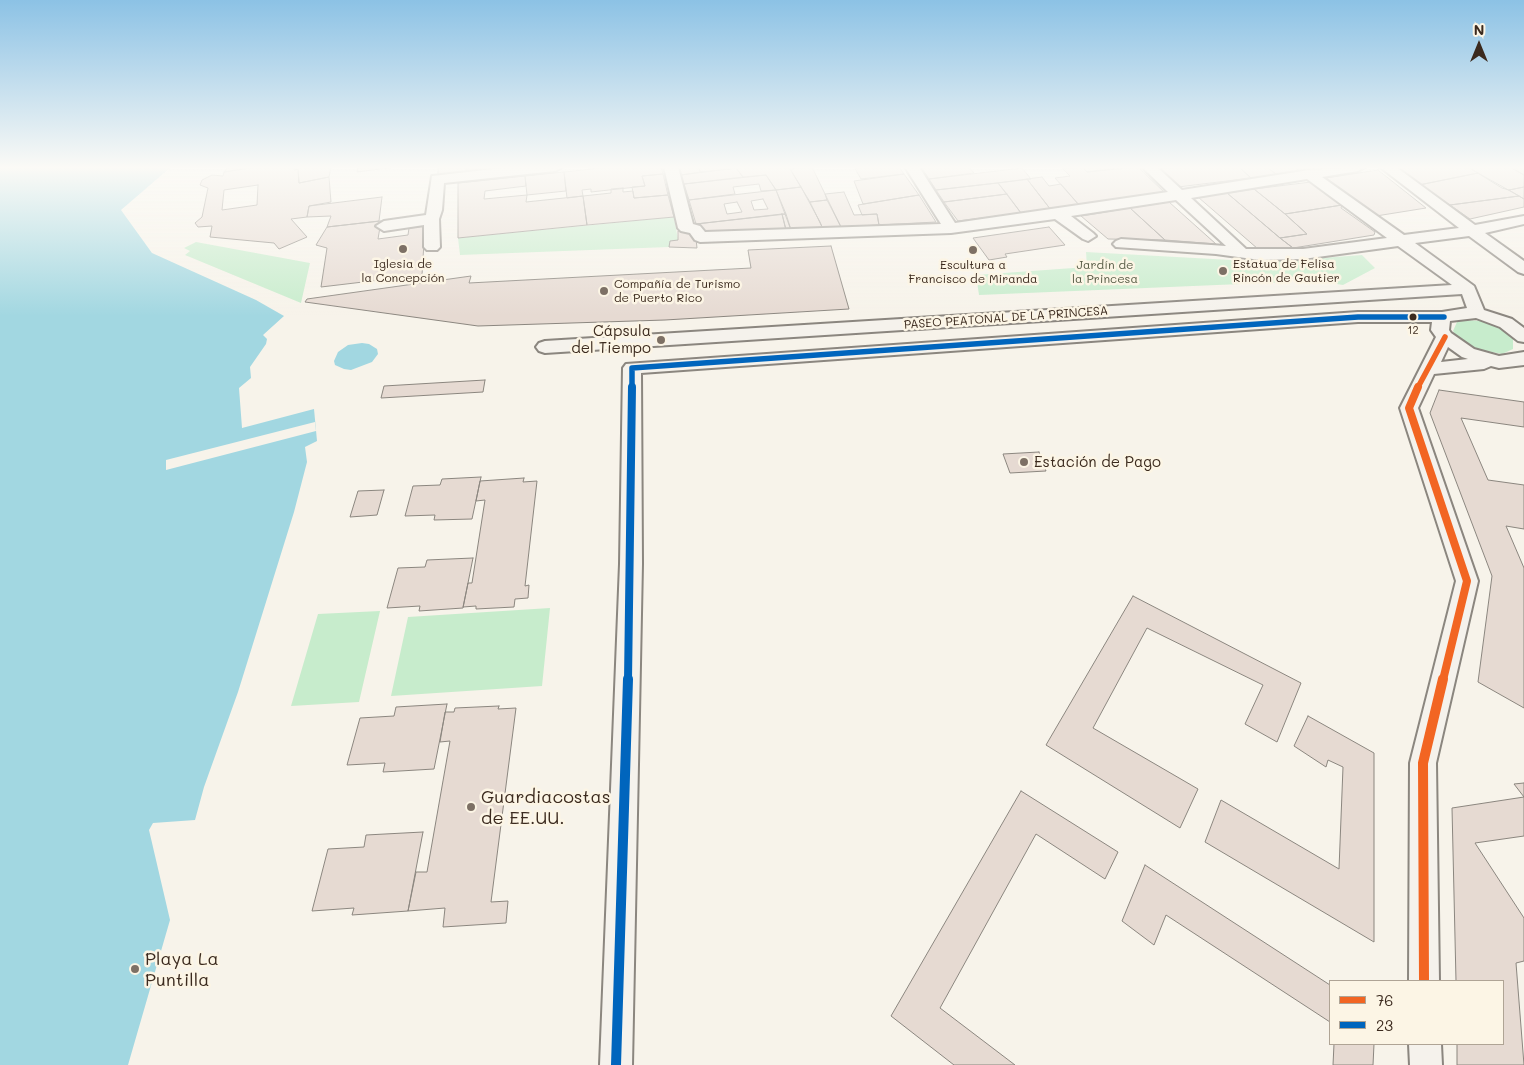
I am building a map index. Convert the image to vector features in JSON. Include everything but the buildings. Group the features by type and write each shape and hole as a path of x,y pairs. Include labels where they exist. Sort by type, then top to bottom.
{"street":[{"path":"683,217 686,228 695,229 700,237 951,228 1037,217"},
{"path":"944,217 951,228"},
{"path":"1062,217 1094,238"},
{"path":"1203,217 1240,251"},
{"path":"1367,217 1468,289 1477,312"},
{"path":"1450,217 1524,270"},
{"path":"384,226 432,219 432,247"},
{"path":"1121,244 1240,251 1260,255 1303,254 1470,232 1524,220"},
{"name":"PASEO PEATONAL DE LA PRINCESA","path":"544,347 1468,289"},
{"path":"616,1065 631,564 632,368 1358,317 1444,317 1452,314 1477,312 1506,323 1524,337"},
{"path":"1444,317 1440,323 1440,330 1445,337 1468,353 1499,362"},
{"path":"1424,980 1423,762 1467,581 1409,408 1427,369 1445,337"},
{"path":"1427,369 1458,364 1517,361 1524,358"},
{"path":"1425,1045 1426,1065"}],"green space":[{"path":"674,217 678,240 670,241 669,247 460,255 458,238"},
{"path":"196,242 310,263 301,303 185,255 190,251 184,248"},
{"name":"Jardín de la Princesa","path":"1086,252 1267,262 1362,255 1375,268 1343,285 1287,276 1289,282 979,295 976,275 1087,267"},
{"path":"1463,320 1482,321 1501,328 1513,339 1513,349 1502,354 1472,348 1457,337 1453,331 1457,322"},
{"path":"550,608 542,686 391,696 408,617"},
{"path":"380,611 359,702 291,706 318,614"}],"water":[{"path":"0,217 126,217 152,253 256,300 284,316 263,335 267,339 266,344 250,367 251,378 239,388 242,428 314,409 317,441 305,447 307,462 294,512 238,692 204,787 195,820 153,823 149,830 170,920 128,1065 0,1065"},
{"path":"369,344 377,349 378,354 372,362 351,370 335,365 334,361 338,352 348,345"}],"pier":[{"path":"315,422 316,431 166,470 166,460"}],"transit line":[{"name":"23","path":"616,1065 631,564 632,368 1358,317 1444,317"},
{"name":"76","path":"1424,980 1423,763 1467,581 1409,408 1445,337"}],"place":[{"name":"Iglesia de la Concepción","path":"403,249"},
{"name":"Escultura a Francisco de Miranda","path":"973,250"},
{"name":"Estatua de Felisa Rincón de Gautier","path":"1223,271"},
{"name":"Compañía de Turismo de Puerto Rico","path":"604,291"},
{"name":"12","path":"1413,317"},
{"name":"Cápsula del Tiempo","path":"661,340"},
{"name":"Estación de Pago","path":"1024,462"},
{"name":"Guardiacostas de EE.UU.","path":"471,807"},
{"name":"Playa La Puntilla","path":"135,969"}]}
